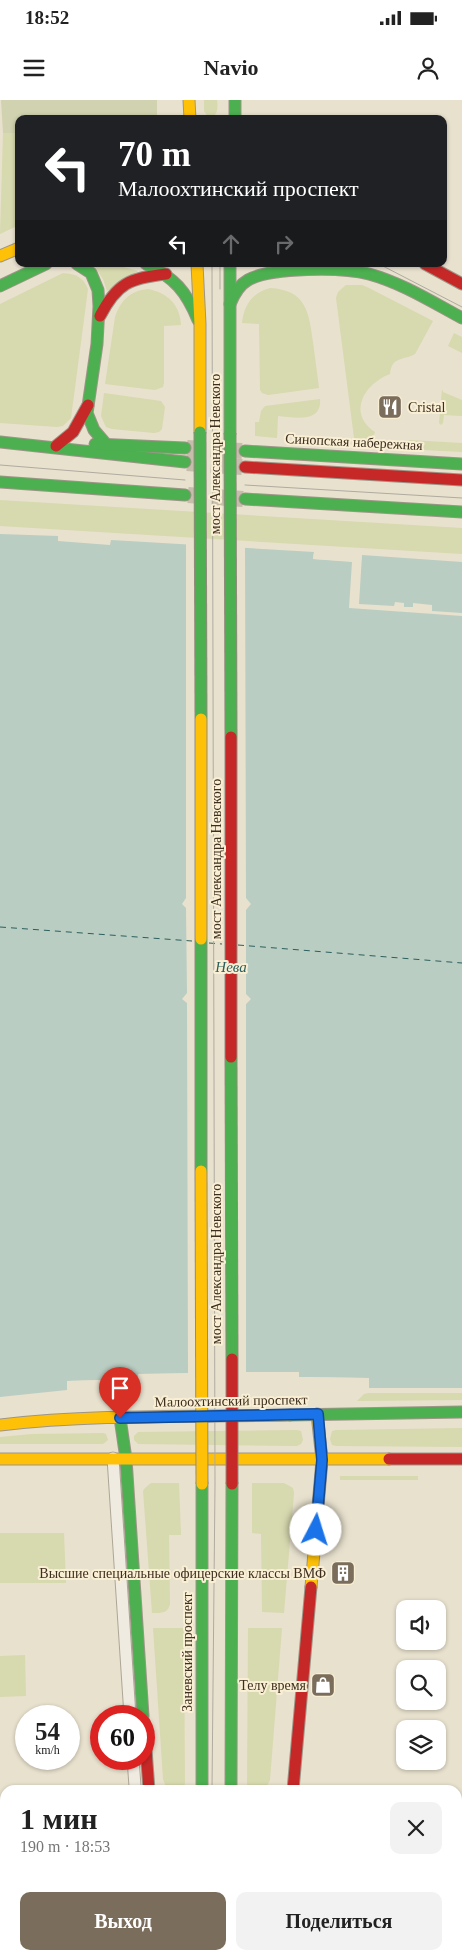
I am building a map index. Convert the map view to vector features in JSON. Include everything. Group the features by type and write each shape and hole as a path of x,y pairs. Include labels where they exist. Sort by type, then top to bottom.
{"main road":[{"path":"189,102 190,115"},
{"path":"189,102 195,115"},
{"path":"230,115 235,102"},
{"path":"235,102 235,115"},
{"path":"0,256 15,250"},
{"path":"0,286 40,267"},
{"path":"83,267 89,270 97,287 99,318 87,413 90,426 96,436 106,444"},
{"path":"152,267 166,274 187,294 200,324"},
{"name":"мост Александра Невского","path":"197,267 200,324 202,1484"},
{"name":"мост Александра Невского","path":"230,267 232,1484 230,1785"},
{"path":"431,267 462,284"},
{"path":"230,304 234,292 250,278 258,275 293,271 357,271 387,281 462,318"},
{"path":"99,318 109,298 124,284 139,277 166,274"},
{"path":"56,446 76,427 88,403"},
{"path":"0,442 56,446 105,455 185,462"},
{"path":"56,446 106,444 185,448"},
{"name":"Синопская набережная","path":"245,451 462,464"},
{"path":"245,467 462,480"},
{"path":"0,482 185,495"},
{"path":"245,499 462,512"},
{"name":"Малоохтинский проспект","path":"0,1425 36,1421 120,1418 462,1412"},
{"path":"309,1460 318,1414"},
{"path":"293,1785 322,1460 318,1414"},
{"path":"113,1458 120,1418"},
{"path":"120,1418 126,1459 142,1705"},
{"path":"0,1459 462,1459"},
{"name":"Заневский проспект","path":"202,1484 202,1785"},
{"path":"148,1770 149,1785"}],"street":[{"path":"113,1458 129,1705"},
{"path":"134,1770 135,1785"}],"green space":[{"path":"1,100 157,100 157,115 15,115 15,133 3,133"},
{"path":"204,100 217,100 217,109 214,115 206,115 204,111"},
{"path":"3,133 15,133 15,227 0,234"},
{"path":"95,267 124,267 138,271 107,291 103,279"},
{"path":"63,273 78,277 88,289 71,418 63,426 57,427 0,423 0,304"},
{"path":"346,285 362,285 433,321 415,354 395,362 390,374 366,392 362,400 362,416 375,432 373,438 387,442 408,443 409,440 462,443 462,452 366,447 354,438 336,298 338,292"},
{"path":"270,288 291,293 304,304 310,321 319,388 268,395 260,390 259,324 242,323 250,301 258,293"},
{"path":"148,289 172,301 180,318 181,325 164,326 163,387 155,390 105,384 117,311 123,301 131,294"},
{"path":"454,333 462,337 462,353 448,346"},
{"path":"442,389 443,392 462,400 462,416 444,415 441,425 439,423"},
{"path":"104,393 161,401 165,407 162,429 154,433 106,427 101,416"},
{"path":"320,399 319,407 312,416 298,418 278,416 277,438 255,436 255,422 259,422 261,411 265,406"},
{"path":"0,500 462,528 462,554 0,526"},
{"path":"462,1393 462,1400 357,1401 364,1394"},
{"path":"462,1428 462,1447 336,1446 332,1445 330,1439 332,1431 336,1430"},
{"path":"301,1431 303,1440 297,1446 138,1444 134,1440 134,1436 138,1432"},
{"path":"32,1434 106,1434 108,1440 103,1444 0,1444 0,1437"},
{"path":"340,1476 418,1476 418,1480 340,1480"},
{"path":"151,1483 179,1483 181,1535 169,1535 170,1604 166,1611 158,1613 152,1613 143,1491"},
{"path":"252,1483 284,1483 293,1488 284,1613 262,1612 261,1534 252,1533"},
{"path":"0,1533 64,1533 66,1583 0,1583"},
{"path":"153,1628 184,1628 185,1783 184,1785 165,1785 163,1779"},
{"path":"248,1628 282,1628 270,1780 268,1785 247,1784"},
{"path":"25,1655 26,1696 0,1697 0,1656"}],"water":[{"name":"Нева","path":"0,534 58,536 58,541 110,545 111,540 314,552 313,559 361,562 362,555 462,562 462,1388 369,1388 369,1378 299,1377 299,1373 138,1374 138,1379 67,1381 67,1390 0,1397"}],"pier":[{"path":"186,542 245,546 246,898 251,904 246,910 246,994 251,999 246,1004 246,1372 299,1372 299,1377 369,1378 369,1388 367,1388 367,1381 299,1380 297,1375 141,1376 139,1382 69,1383 70,1390 67,1390 67,1381 138,1379 138,1374 188,1373 187,1003 182,999 187,993 186,908 182,904 186,898"},
{"path":"314,552 316,557 359,559 359,555 362,555 359,604 394,606 395,602 404,603 404,607 413,607 413,603 432,605 432,611 462,613 462,616 349,608 352,562 313,559"}],"ferry route":[{"path":"0,927 192,941"},
{"path":"209,943 222,944"},
{"path":"238,945 462,963"}],"tunnel":[{"path":"187,448 242,451"},
{"path":"187,463 242,467"},
{"path":"188,495 243,499"}],"tram line":[{"path":"212,267 215,1484 212,1785"},
{"path":"220,267 220,289"},
{"path":"385,267 462,307"},
{"path":"0,465 185,480"},
{"path":"245,485 462,498"}],"traffic: fast":[{"path":"235,100 235,115"},
{"path":"0,286 40,267"},
{"path":"82,267 91,273 98,290 99,306 97,344 87,413 94,430 106,444"},
{"path":"152,267 178,286 189,301 198,320"},
{"path":"230,267 230,433"},
{"path":"230,304 242,284 259,276 290,271 342,270 369,274 393,282 462,318"},
{"path":"200,432 201,719"},
{"path":"230,433 231,737"},
{"path":"0,442 185,462"},
{"path":"95,444 185,448"},
{"path":"245,451 462,464"},
{"path":"0,482 185,495"},
{"path":"245,499 462,512"},
{"path":"201,939 201,1171"},
{"path":"231,1057 232,1359"},
{"path":"290,1415 462,1412"},
{"path":"120,1418 126,1459 142,1705"},
{"path":"202,1484 202,1785"},
{"path":"231,1785 232,1484"}],"traffic: slow":[{"path":"189,100 190,115"},
{"path":"0,256 15,250"},
{"path":"197,267 200,324 200,432"},
{"path":"201,719 201,939"},
{"path":"201,1171 202,1484"},
{"path":"311,1587 322,1460 317,1414"},
{"path":"0,1425 72,1419 290,1415"},
{"path":"0,1459 389,1459"}],"traffic: jam":[{"path":"431,267 462,284"},
{"path":"100,316 112,296 126,284 134,280 166,274"},
{"path":"56,446 73,432 88,405"},
{"path":"245,467 462,480"},
{"path":"231,737 231,1057"},
{"path":"232,1359 232,1484"},
{"path":"389,1459 462,1459"},
{"path":"293,1785 311,1587"},
{"path":"148,1770 149,1785"}],"place":[{"name":"Cristal","path":"390,407"},
{"name":"Высшие специальные офицерские классы ВМФ","path":"343,1573"},
{"name":"Телу время","path":"323,1685"}],"route":[{"path":"120,1418 318,1414 322,1460 316,1530"}]}
